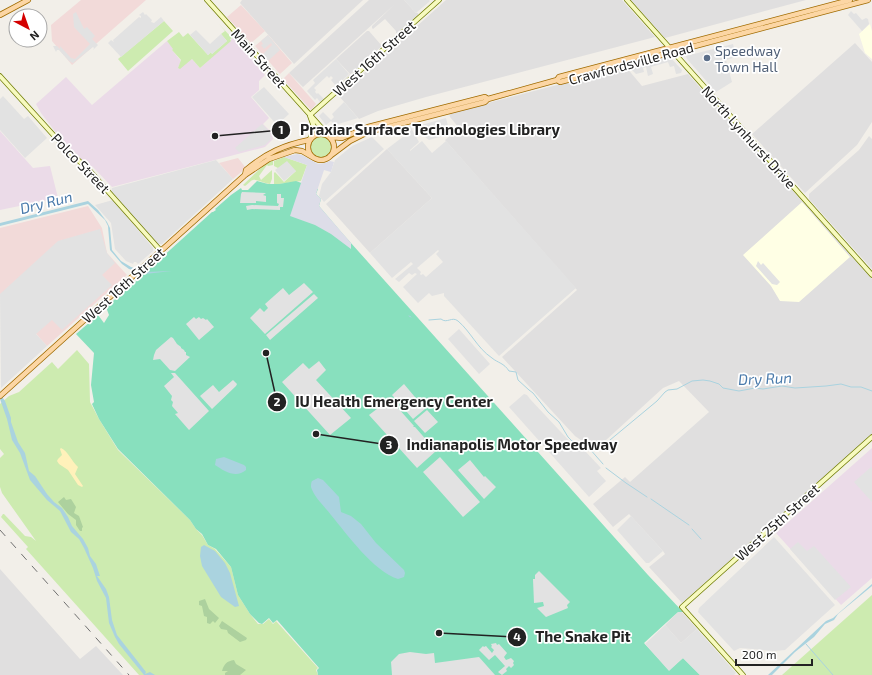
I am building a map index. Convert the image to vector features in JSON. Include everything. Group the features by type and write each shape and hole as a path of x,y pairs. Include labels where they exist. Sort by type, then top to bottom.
{"main road":[{"path":"0,15 28,0"},
{"name":"Main Street","path":"208,0 330,137"},
{"name":"West 16th Street","path":"310,115 439,0"},
{"name":"North Lynhurst Drive","path":"627,0 872,274"},
{"name":"Crawfordsville Road","path":"330,156 345,144 368,132 485,102 488,99 557,80 560,82 850,0"},
{"name":"Crawfordsville Road","path":"671,50 868,0"},
{"name":"Polco Street","path":"0,76 67,150 89,170 160,251"},
{"name":"Crawfordsville Road","path":"330,137 342,138 368,127 485,97 488,99"},
{"path":"310,115 314,127 310,139 308,145 308,150 314,158 321,160 330,156 333,152 334,146 330,137 320,133 314,135 310,139"},
{"name":"West 16th Street","path":"0,396 245,174 246,170 268,154 284,146 310,139"},
{"name":"West 16th Street","path":"245,174 248,174 266,161 293,151 302,151 314,158"},
{"name":"West 25th Street","path":"743,675 682,607 872,438"}],"shaded area":[{"path":"81,0 146,0 72,65 52,41 51,25"},
{"path":"242,0 363,0 294,64 240,3"},
{"path":"369,0 404,0 416,13 418,13 418,15 397,33 385,19 373,29 372,26 394,5 303,87 289,73"},
{"path":"404,0 429,0 430,1 416,13"},
{"path":"446,0 622,0 655,37 426,97 378,111 359,119 339,96"},
{"path":"631,0 806,0 665,38"},
{"path":"241,5 265,31 251,43 227,17"},
{"path":"851,11 854,14 856,13 862,20 866,18 868,19 869,24 862,31 848,15"},
{"path":"76,12 84,29 87,27 95,36 92,39 98,45 93,50 93,47 73,63 69,61 59,50 56,52 53,46 57,46 60,49 60,46 71,58 75,59 90,44 74,27 73,14"},
{"path":"143,12 152,20 151,22 154,23 161,17 164,21 121,57 108,43 111,40 114,42 113,40 139,17 141,18 139,15"},
{"path":"870,24 872,31 872,59 865,53 859,34"},
{"path":"196,30 210,44 221,34 227,41 212,54 211,52 208,55 190,35"},
{"path":"367,31 369,31 382,46 343,81 342,81 350,74 336,59"},
{"path":"268,35 292,63 280,74 255,46"},
{"path":"268,35 280,50 268,61 263,54 272,45 271,43 264,49 261,45 263,44 261,41"},
{"path":"233,38 265,75 259,81 259,90 251,97 269,118 263,124 271,132 273,139 265,147 112,187 92,166 88,166 57,134 36,104 66,77 92,105 167,41 181,61 178,68 192,59 200,68"},
{"path":"855,43 872,62 872,122 857,145 805,193 752,134"},
{"path":"733,44 736,57 726,60 732,82 716,92 686,56"},
{"path":"669,56 682,70 681,73 676,74 674,66 670,67 668,62 651,67 653,74 648,76 646,67 643,68 644,72 636,74 629,67"},
{"path":"336,59 349,74 336,86 331,80 333,78 331,76 329,78 327,76 314,88 316,90 315,92 324,99 320,102 317,98 315,100 307,91 315,83 313,80"},
{"path":"626,67 642,86 688,74 872,279 872,434 682,603 649,567 665,554 663,551 629,514 613,527 593,504 625,477 630,482 709,412 679,381 663,388 605,441 591,447 575,436 502,357 577,290 445,140 459,128 450,117 449,113"},
{"path":"289,73 316,104 311,110 283,79"},
{"path":"264,87 289,114 277,125 252,97"},
{"path":"3,96 24,119 28,116 47,138 25,158 0,130 0,99"},
{"path":"344,102 358,118 335,125 331,121 326,125 319,116 323,112 331,120 334,117 332,114"},
{"path":"446,118 450,134 429,140 424,136 421,125"},
{"path":"262,124 270,132 271,139 265,145 239,152 235,148"},
{"path":"410,126 419,142 410,151 422,141 432,153 446,141 576,288 499,356 444,296 444,293 432,296 429,293 418,303 403,287 417,274 415,273 412,275 409,273 399,282 395,279 413,264 411,262 392,278 370,253 432,198 387,149 404,136 402,127","holes":["438,250 439,251 436,254 443,262 426,277 423,274 421,275 421,272 417,268"]},
{"path":"0,131 33,168 50,166 58,198 0,210"},
{"path":"869,136 872,139 872,269 809,199 809,194 859,150"},
{"path":"372,137 384,149 324,202 319,196 322,184 331,172 335,160 352,146"},
{"path":"387,149 432,198 370,253 326,204"},
{"path":"297,154 302,155 318,164 330,161 334,162 331,172 324,170 316,194 321,199 319,206 351,243 351,249 331,234 315,225 290,216 307,165 284,157"},
{"path":"238,158 246,168 233,179 219,163"},
{"path":"216,160 233,179 162,244 157,244 111,193 112,188"},
{"path":"287,161 296,171 284,181 275,170"},
{"path":"242,192 266,193 263,195 266,196 266,202 256,201 256,203 240,203"},
{"path":"277,194 281,194 281,198 284,198 283,207 280,207 280,210 247,210 246,206 252,205 278,206"},
{"path":"113,200 153,248 153,251 138,264 136,262 133,264 126,261 115,249 111,223 95,205"},
{"path":"802,202 850,257 799,302 780,301 771,286 743,255"},
{"path":"88,206 102,228 107,253 127,275 47,346 0,294 0,228"},
{"path":"100,229 107,253 115,263 102,275 112,285 62,330 52,320 36,334 47,346 1,388 0,294 58,241"},
{"path":"758,261 761,265 763,263 780,282 777,285 772,284 756,266"},
{"path":"304,283 313,292 265,334 250,318 260,308 264,312 268,308 265,304 283,288 289,295"},
{"path":"314,294 318,298 270,340 266,335"},
{"path":"194,317 196,319 199,317 201,319 207,319 214,327 199,340 186,324"},
{"path":"459,329 490,364 479,374 448,339"},
{"path":"171,337 186,352 186,355 190,357 175,371 170,370 160,359 153,360 156,350"},
{"path":"319,361 326,370 316,380 351,418 330,435 282,382 303,363 309,369"},
{"path":"171,373 175,373 209,411 189,430 175,414 178,413 172,406 172,396 164,386 174,377"},
{"path":"233,380 237,384 236,386 212,409 200,396 213,385 219,392"},
{"path":"404,384 425,409 413,419 392,395"},
{"path":"524,394 527,395 574,446 585,451 601,468 597,471 606,481 589,497 509,407"},
{"path":"390,399 414,426 413,427 415,427 436,451 417,468 369,415"},
{"path":"427,410 438,422 425,433 414,421"},
{"path":"872,448 872,578 841,605 776,533"},
{"path":"440,457 480,502 463,517 423,472"},
{"path":"470,460 484,477 485,476 496,487 484,499 458,470"},
{"path":"871,467 872,468 872,502 854,482"},
{"path":"631,516 663,551 649,563 646,563 617,530"},
{"path":"774,537 835,605 785,650 774,651 740,648 734,651 698,612 699,608"},
{"path":"798,542 807,551 814,546 851,587 835,600 790,549"},
{"path":"0,569 80,659 96,646 123,675 0,675"},
{"path":"539,571 570,602 567,605 568,608 546,617 537,608 544,606 543,602 534,603 533,579 535,579 535,575"},
{"path":"678,612 682,612 697,629 681,643 665,625"},
{"path":"665,625 681,643 697,629 736,673 734,675 700,675 683,658 669,671 645,644"},
{"path":"496,643 497,645 499,644 507,653 504,657 506,660 511,658 514,661 514,665 511,668 509,666 506,669 507,671 502,675 498,672 505,666 495,655 489,660 479,650 483,646 486,646 492,653 494,650 491,647 491,644"},
{"path":"410,652 426,654 434,653 435,663 479,657 495,675 392,675 391,662 399,654"}],"green space":[{"path":"164,21 173,31 128,71 118,59"},
{"path":"219,24 232,38 230,39 231,41 200,68 192,59 180,69 178,68 181,60 172,50 173,49 167,41 179,32 183,37 188,33 208,55 211,52 212,54 227,41 221,34 225,31"},
{"path":"321,134 330,138 334,147 330,156 321,160 312,156 308,147 312,138"},
{"path":"284,157 307,165 301,181 274,184 275,172 284,182 296,171 274,166 274,161"},
{"path":"273,160 273,165 267,165 259,176 261,180 272,170 272,179 270,184 254,180 245,186 243,185 267,162"},
{"path":"257,181 268,184 279,184 296,181 318,189 316,194 321,199 319,206 342,233 648,575 683,612 678,612 644,643 669,670 683,658 700,675 318,675 317,670 319,668 277,620 273,623 269,618 262,624 250,614 238,595 231,567 216,549 208,545 202,534 196,529 190,520 118,449 99,419 92,404 94,402 91,385 94,353 76,334 98,315 104,323 109,315 106,307 231,195 241,188 242,190 248,190"},
{"path":"77,350 89,364 90,402 118,450 190,520 208,545 215,549 231,567 238,595 258,624 263,624 269,619 273,624 276,621 318,668 316,670 318,675 139,675 26,549 28,547 1,517 4,514 25,536 31,537 36,541 2,493 0,487 0,458 4,454 0,449 0,404 9,396 19,392 52,362 58,369"},
{"path":"64,497 66,500 71,499 76,507 74,513 79,516 83,527 82,531 80,531 76,525 76,520 68,514 58,502"},
{"path":"872,595 872,675 782,675"},
{"path":"205,599 209,609 219,618 215,623 213,621 210,624 207,623 207,617 204,616 202,606 199,605 199,601"},
{"path":"222,621 247,638 246,640 240,642 228,633 227,630 221,629 219,626"},
{"path":"234,660 236,664 246,670 240,675 225,675 228,671 222,671 224,666 229,661"}],"sand":[{"path":"61,448 78,467 75,474 83,486 82,487 78,485 68,470 57,461 62,455"}],"water":[{"name":"Dry Run","path":"88,201 98,210 107,222 110,228 112,250 121,261 131,267 145,272 172,271 145,274 129,269 122,264 110,250 108,226 105,220 88,204 0,226 0,223"},
{"path":"0,394 5,401 18,442 25,453 29,471 35,476 54,502 62,508 72,526 83,539 90,556 96,564 100,576 97,576 106,589 109,597 112,620 117,635 146,672 145,674 150,672 155,675 144,675 115,637 109,623 106,598 97,581 84,548 79,539 71,532 60,511 47,500 30,480 20,453 12,440 0,399"},
{"path":"224,457 244,465 246,470 242,473 234,474 226,472 215,465 216,459"},
{"path":"318,478 323,480 339,497 341,512 351,516 361,524 376,543 404,570 404,577 398,579 389,575 361,551 312,491 312,481"},
{"path":"204,545 215,551 225,563 230,573 239,606 235,607 221,597 202,566 200,556 201,547"},
{"path":"872,584 872,586 838,614 834,620 825,624 814,637 795,652 772,675 768,675 826,621 833,618"}],"waterway":[{"name":"Dry Run","path":"429,320 441,319 445,321 454,319 458,321 487,354 509,371 516,372 518,380 533,393 548,412 559,422 572,441 589,448 603,464"},
{"name":"Dry Run","path":"590,450 604,445 657,401 665,392 668,390 677,389 692,381 710,381 719,384 723,388 739,391 782,386 795,388 841,384 851,387 861,387 872,391"},
{"path":"606,468 647,497"},
{"path":"651,499 689,525"},
{"path":"692,529 701,539"},
{"path":"806,644 833,675"}],"railway":[{"path":"0,530 129,675"}],"place":[{"name":"Speedway Town Hall","path":"707,58"},
{"name":"Praxiar Surface Technologies Library","path":"215,136"},
{"name":"IU Health Emergency Center","path":"266,353"},
{"name":"Indianapolis Motor Speedway","path":"316,434"},
{"name":"The Snake Pit","path":"439,633"}]}
